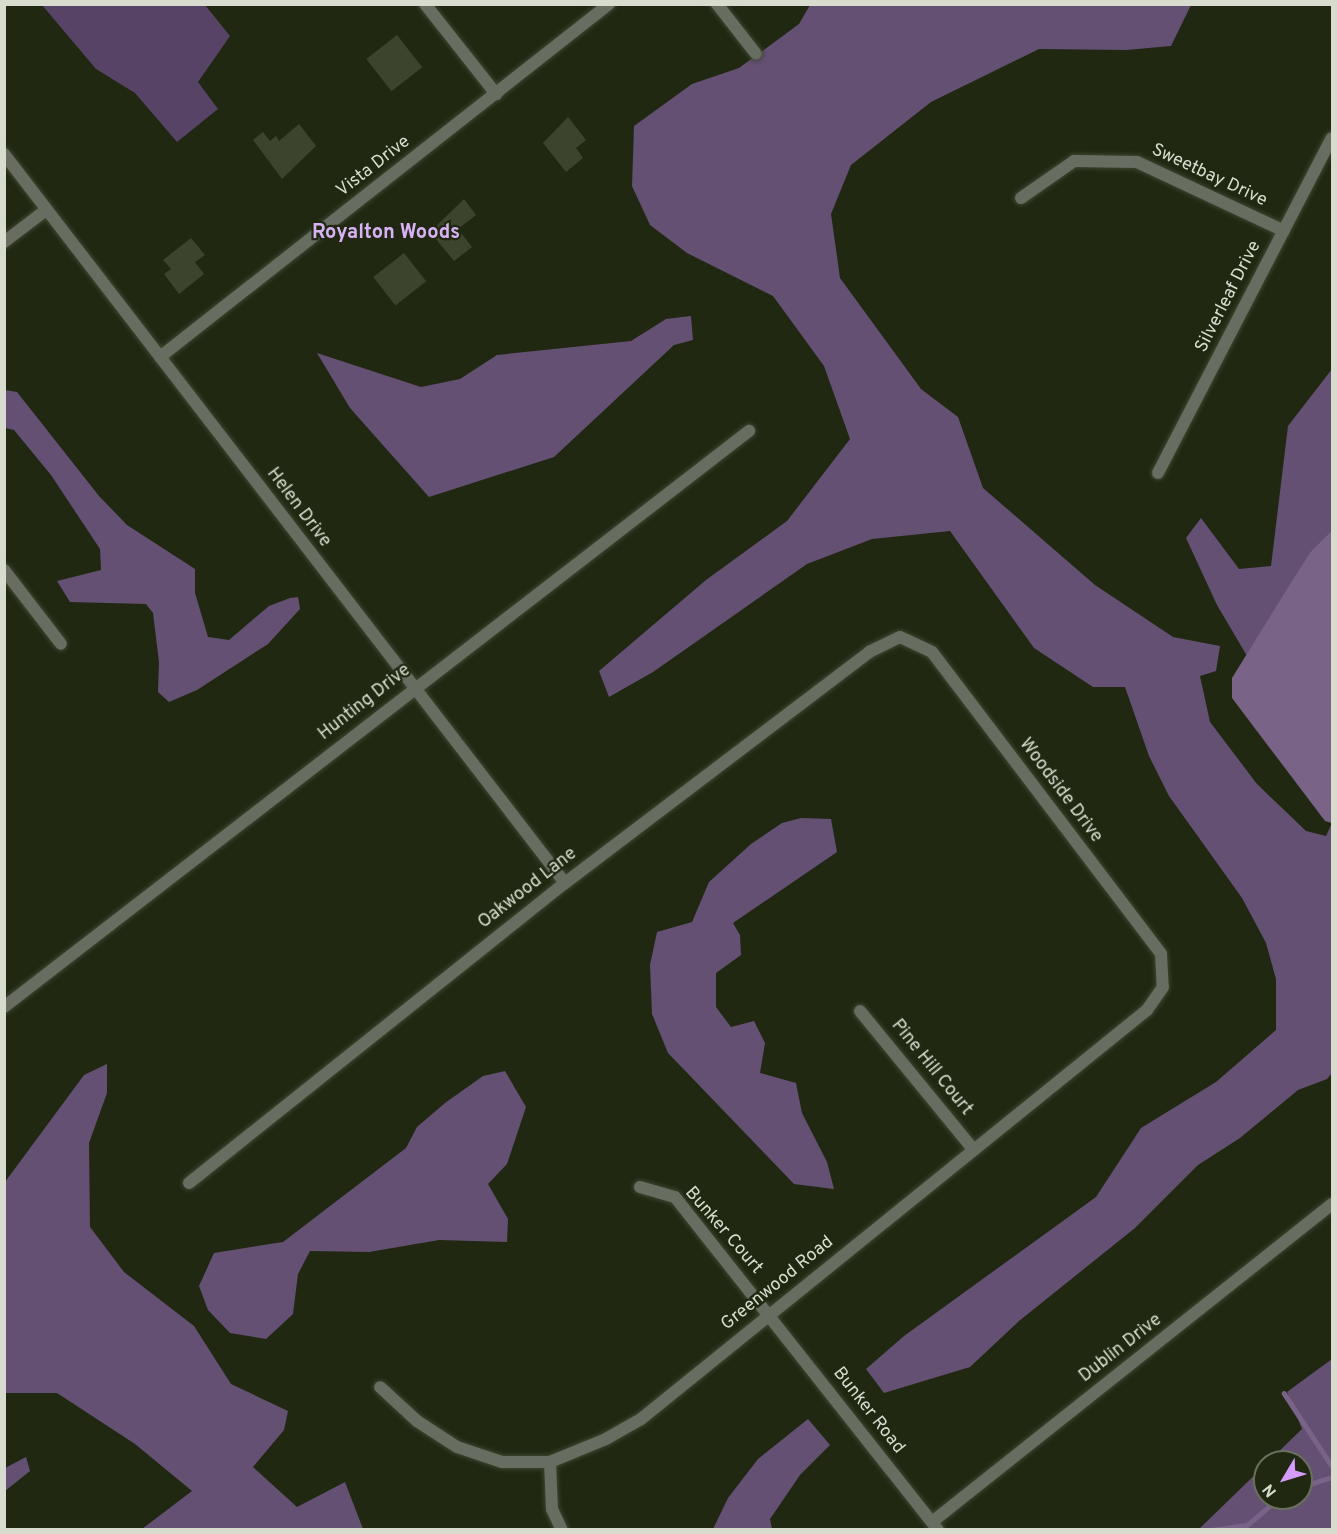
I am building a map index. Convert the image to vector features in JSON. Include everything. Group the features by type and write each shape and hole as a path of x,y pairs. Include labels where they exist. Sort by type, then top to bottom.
{"street":[{"path":"425,4 496,94"},
{"name":"Vista Drive","path":"160,357 609,4"},
{"path":"717,4 756,54"},
{"name":"Silverleaf Drive","path":"1158,472 1332,138"},
{"name":"Helen Drive","path":"4,154 565,883"},
{"name":"Sweetbay Drive","path":"1021,198 1074,161 1137,162 1284,231"},
{"path":"4,242 46,210"},
{"name":"Hunting Drive","path":"4,1007 749,431"},
{"path":"4,570 61,644"},
{"name":"Oakwood Lane","path":"189,1183 565,883 869,652 900,637"},
{"name":"Woodside Drive","path":"900,637 932,652 1161,954 1163,987"},
{"name":"Greenwood Road","path":"380,1387 417,1421 457,1447 502,1462 550,1462 606,1439 641,1419 1147,1010 1163,987"},
{"name":"Pine Hill Court","path":"860,1011 973,1149"},
{"name":"Bunker Court","path":"640,1187 675,1197 770,1314"},
{"name":"Dublin Drive","path":"935,1526 1332,1204"},
{"name":"Bunker Road","path":"770,1314 935,1526"},
{"path":"550,1462 552,1509 562,1530"}],"shaded area":[{"path":"42,5 205,5 230,36 198,82 218,109 177,142 135,93 96,69"},
{"path":"810,5 1191,5 1171,46 1126,50 1039,49 931,102 851,165 831,214 840,278 921,389 958,417 983,488 1095,585 1173,637 1220,646 1216,671 1200,676 1210,722 1257,784 1306,831 1326,836 1332,823 1332,1073 1327,1079 1298,1090 1240,1138 1198,1165 1135,1228 1019,1321 970,1367 884,1393 866,1369 904,1336 1096,1197 1141,1128 1216,1082 1276,1030 1276,979 1266,943 1242,898 1169,796 1149,756 1125,687 1093,687 1034,648 950,531 872,539 807,564 653,672 609,697 599,671 706,580 787,521 850,439 824,366 773,296 687,253 650,225 632,186 634,126 692,84 739,68 799,24"},
{"path":"691,316 693,340 674,345 554,457 429,497 350,408 317,353 421,387 460,379 497,355 631,341 666,319"},
{"path":"1332,369 1332,530 1310,552 1247,656 1217,605 1186,538 1201,518 1239,569 1271,566 1288,426"},
{"path":"5,390 17,392 99,496 127,525 195,569 195,593 208,637 229,640 269,606 290,598 298,597 300,609 268,644 197,690 169,702 158,692 159,662 153,613 146,604 70,602 57,581 101,570 100,549 51,475 14,430 5,428"},
{"path":"1332,530 1332,823 1325,821 1232,698 1232,678 1310,552"},
{"path":"801,818 831,819 837,852 733,923 740,935 741,955 716,973 716,1007 731,1027 754,1021 765,1043 760,1073 796,1083 802,1113 827,1162 834,1189 794,1184 668,1053 652,1014 650,965 657,932 692,922 709,882 751,844 782,823"},
{"path":"107,1064 107,1093 89,1143 90,1227 124,1272 194,1326 231,1384 288,1411 284,1430 253,1467 297,1507 345,1482 363,1529 142,1529 192,1491 135,1444 57,1393 5,1393 5,1182 84,1075"},
{"path":"505,1071 526,1107 507,1164 488,1184 508,1219 507,1242 439,1240 369,1252 310,1251 298,1274 293,1314 266,1339 230,1333 208,1310 199,1286 214,1253 283,1242 406,1148 417,1127 445,1103 483,1076"},
{"path":"1332,1359 1332,1529 1199,1529 1253,1477 1253,1510 1313,1510 1313,1450 1280,1450 1302,1429 1287,1392"},
{"path":"808,1419 830,1445 800,1475 770,1519 772,1529 713,1529 728,1498 758,1459"},
{"path":"26,1457 30,1471 5,1491 5,1468"}],"building":[{"path":"397,35 422,67 392,91 366,59"},
{"path":"568,117 586,140 576,148 583,158 566,172 543,143"},
{"path":"299,124 316,146 282,179 253,140 263,132 270,141 276,136 279,141"},
{"path":"464,199 476,215 458,229 472,247 454,261 430,232"},
{"path":"191,238 205,255 195,262 204,274 179,294 164,274 171,269 163,260"},
{"path":"404,253 426,281 395,305 373,277"}],"waterway":[{"path":"1284,1393 1332,1466"},
{"path":"1313,1483 1332,1477"},
{"path":"1211,1530 1247,1525 1265,1510"}],"district":[{"name":"Royalton Woods","path":"386,233"}]}
